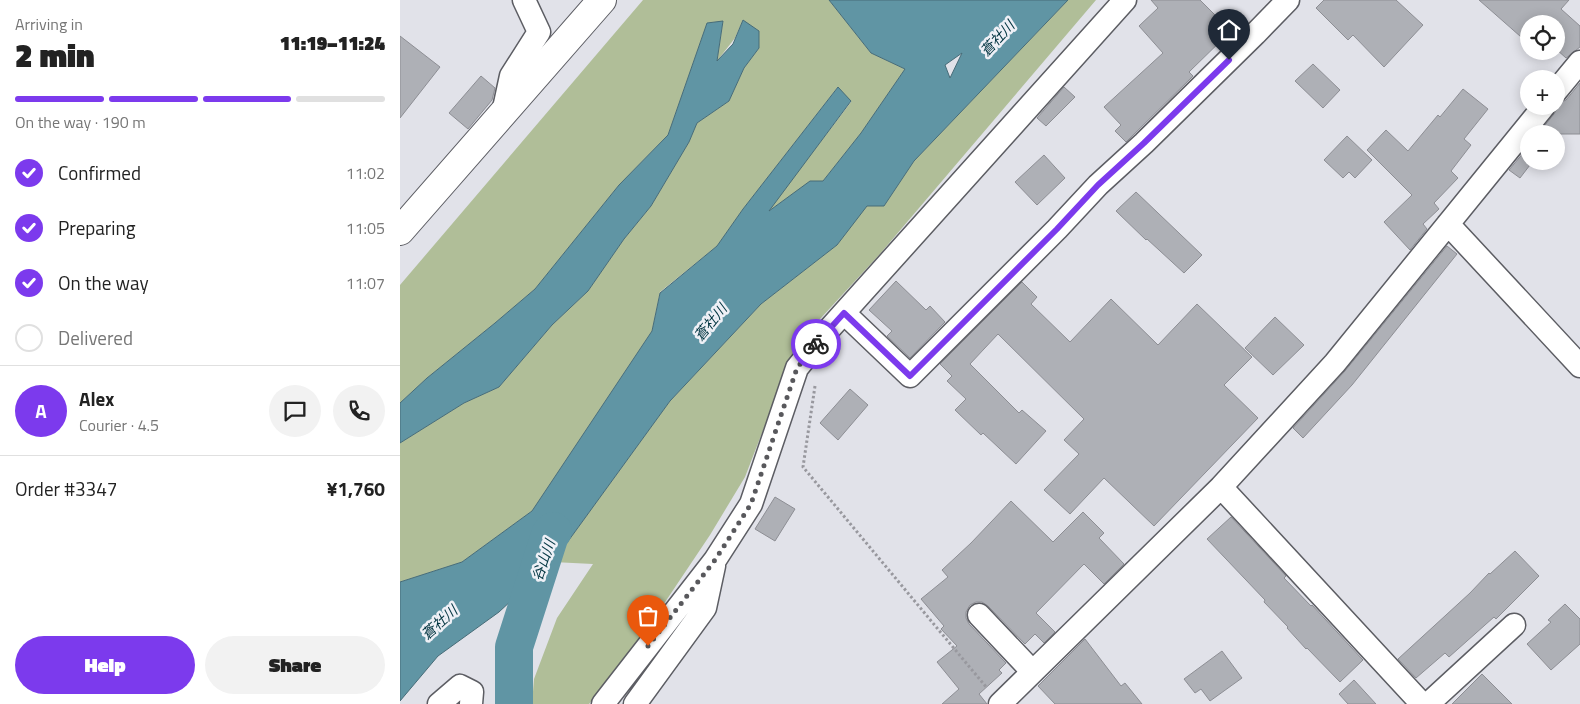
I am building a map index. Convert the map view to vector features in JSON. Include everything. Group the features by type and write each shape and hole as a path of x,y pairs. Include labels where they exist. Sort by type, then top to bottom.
{"street":[{"path":"503,114 511,76 539,32 524,0"},
{"path":"400,231 602,0"},
{"path":"603,704 715,560 751,504 797,368 844,313 1125,0"},
{"path":"844,313 910,376 1057,229 1098,185 1144,143 1288,0"},
{"path":"1565,80 1580,62"},
{"path":"999,704 1222,487 1335,363 1537,115"},
{"path":"1448,224 1580,366"},
{"path":"1222,487 1422,704"},
{"path":"635,704 705,608 715,560"},
{"path":"979,615 1032,671"},
{"path":"1428,704 1514,625"},
{"path":"439,704 460,686 472,692 471,704"}],"path":[{"path":"816,383 803,467 999,704"}],"green space":[{"path":"643,0 829,0 871,53 905,69 861,133 823,181 810,182 767,212 851,102 837,88 743,209 717,246 660,292 652,331 532,511 462,562 400,582 400,443 464,403 499,387 552,325 588,291 624,239 651,206 689,142 697,123 729,101 744,68 759,48 743,20 735,38 717,61 723,22 707,23 668,135 619,185 535,289 427,378 400,403 400,285"},
{"path":"1068,0 1096,0 879,255 796,345 745,477 710,535 637,644 589,704 532,704 534,679 557,618 593,564 553,562 670,401 761,304 837,245 867,205 884,206 914,161"}],"water":[{"name":"蒼社川","path":"829,0 1068,0 914,161 884,206 867,206 837,245 761,304 670,401 553,562 499,612 438,656 400,701 400,582 462,562 532,511 652,331 660,293 717,246 743,209 838,87 851,101 769,211 810,181 823,181 861,133 905,69 871,53","holes":["962,53 950,78 945,65"]},
{"path":"743,20 759,31 759,48 744,68 729,101 697,123 689,142 651,206 624,239 588,291 552,325 499,387 464,403 400,443 400,403 427,378 535,289 619,185 668,135 707,23 723,21 717,61 733,44"}],"building":[{"path":"1151,0 1200,0 1231,31 1189,72 1193,76 1126,142 1115,131 1121,125 1104,107 1163,53 1139,26 1158,8"},
{"path":"1324,0 1396,0 1423,25 1384,67 1353,35 1348,40 1316,8"},
{"path":"1479,0 1569,0 1561,9 1580,26 1580,47 1565,57 1565,15 1520,15 1520,36"},
{"path":"400,36 440,67 400,118"},
{"path":"1313,64 1340,90 1323,108 1295,81"},
{"path":"481,76 495,88 492,100 468,129 449,113"},
{"path":"1580,83 1580,134 1565,134 1565,125 1545,125 1553,115 1565,115 1566,100"},
{"path":"1064,87 1075,97 1046,126 1037,118"},
{"path":"1463,89 1488,109 1464,139 1471,145 1451,171 1458,178 1434,203 1439,209 1423,224 1427,229 1410,250 1384,222 1412,195 1367,150 1386,130 1408,151"},
{"path":"1347,136 1372,160 1355,178 1349,172 1343,178 1324,160"},
{"path":"1044,155 1065,178 1037,205 1015,182"},
{"path":"1520,157 1520,170 1526,170 1520,178 1509,170"},
{"path":"1136,192 1202,255 1184,273 1116,211"},
{"path":"1447,246 1457,254 1352,385 1303,438 1293,428 1345,371"},
{"path":"896,281 926,310 930,306 945,322 910,358 887,336 892,331 869,310"},
{"path":"1022,282 1037,297 1031,304 1070,342 1111,299 1158,345 1197,304 1252,357 1224,385 1258,418 1154,526 1104,478 1070,514 1044,490 1079,454 1064,440 1084,419 998,334 970,364 1019,413 1022,410 1046,431 1016,464 955,410 966,399 947,381 952,376 940,364"},
{"path":"1275,317 1304,345 1273,375 1245,348"},
{"path":"850,389 868,405 838,440 820,423"},
{"path":"775,497 795,509 775,541 755,529"},
{"path":"1011,501 1053,542 1083,512 1104,533 1099,538 1124,564 1104,584 1084,564 1036,613 1055,632 1044,643 1035,634 1025,644 988,606 982,602 970,605 966,612 969,624 1006,663 999,670 1002,673 979,694 987,704 942,704 959,689 937,662 957,646 941,629 944,626 921,599 948,577 942,570"},
{"path":"1231,517 1286,576 1284,578 1363,660 1340,682 1306,649 1264,602 1265,600 1207,539"},
{"path":"1515,551 1539,576 1496,619 1494,617 1449,657 1445,653 1416,678 1398,659"},
{"path":"1565,604 1580,619 1580,644 1551,670 1527,644 1551,622 1548,620"},
{"path":"1085,639 1121,686 1125,683 1142,704 1055,704 1038,686"},
{"path":"1222,651 1242,678 1210,701 1201,689 1195,693 1184,679"},
{"path":"1482,674 1512,704 1452,704"},
{"path":"1354,680 1376,704 1348,704 1339,694"}],"waterway":[{"name":"谷山川","path":"514,704 514,647 550,535 553,531"}],"way so far":[{"path":"648,646 715,560 751,504 797,368 816,344"}],"route":[{"path":"816,344 844,313 910,376 1057,229 1098,185 1229,60"}]}
